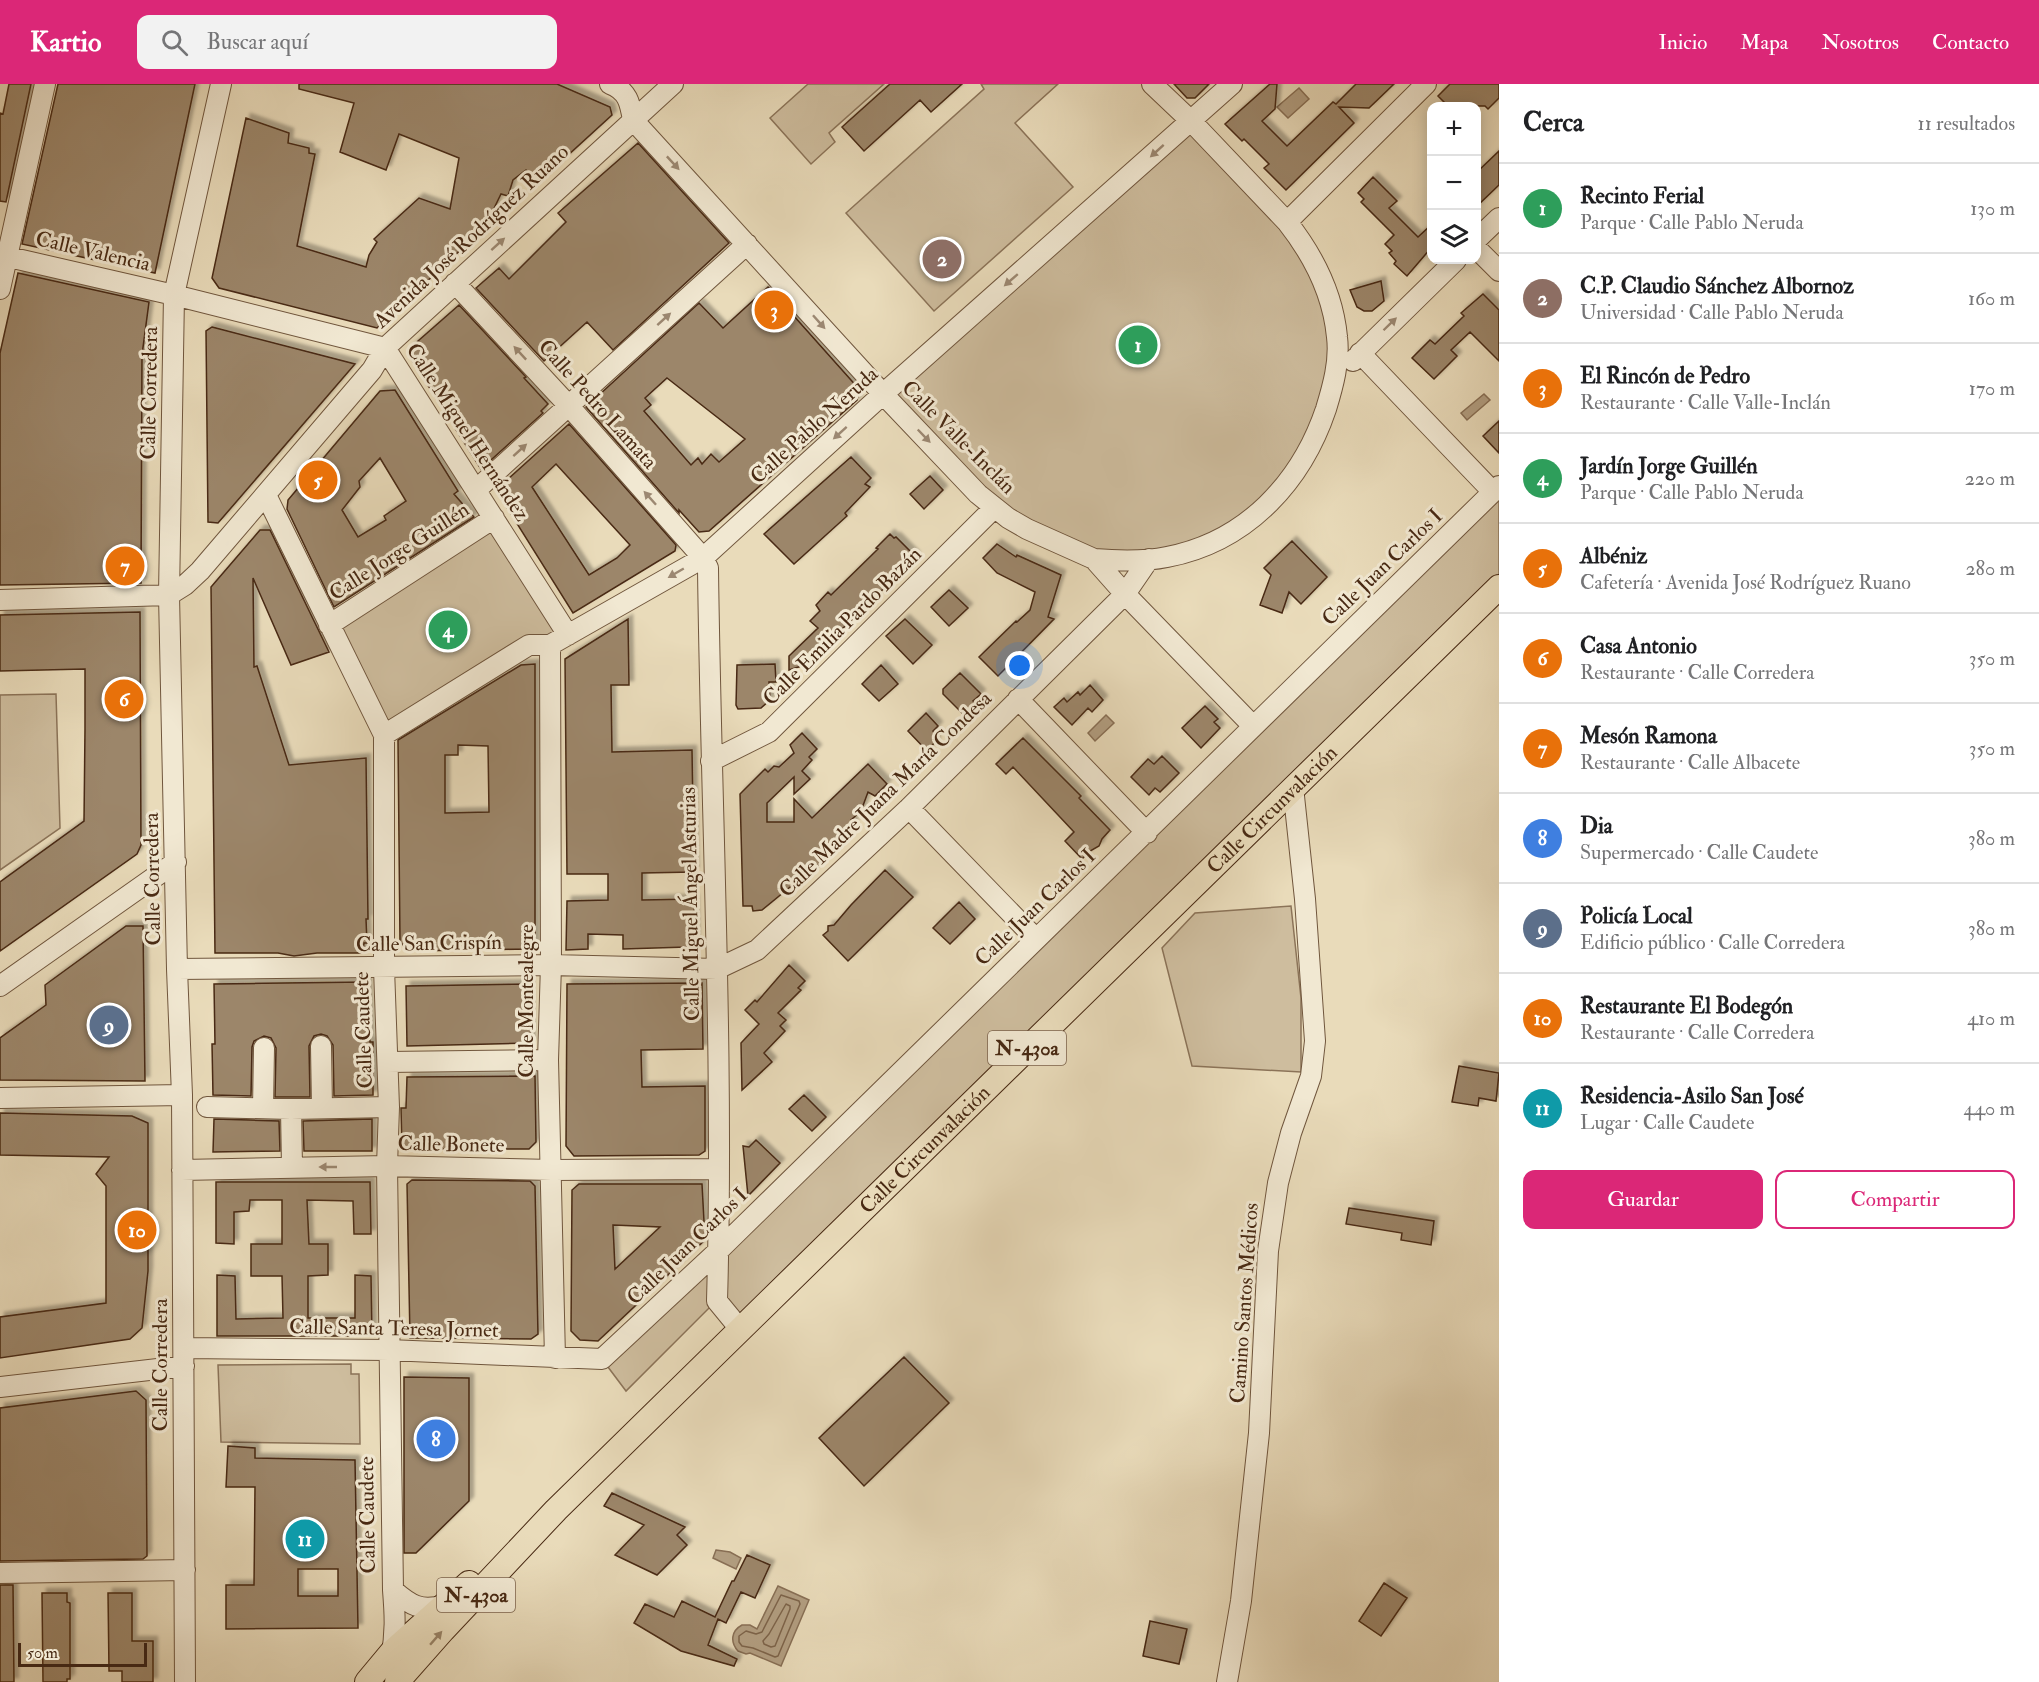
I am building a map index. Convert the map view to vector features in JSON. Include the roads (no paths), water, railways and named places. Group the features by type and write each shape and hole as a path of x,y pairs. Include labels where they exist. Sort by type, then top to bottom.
{"main road":[{"name":"Calle Circunvalación","path":"556,1510 1499,587"},
{"name":"N-430a","path":"374,1679 392,1652 556,1510"},
{"name":"N-430a","path":"397,1682 443,1629 556,1510"}],"street":[{"path":"0,289 4,255 45,84"},
{"name":"Calle Corredera","path":"185,1681 182,1095 169,595 174,295 221,84"},
{"path":"610,84 620,88 629,101 633,120"},
{"name":"Avenida José Rodríguez Ruano","path":"169,595 185,585 200,571 372,370 385,348 673,84"},
{"path":"1094,559 1117,561 1167,557 1218,540 1264,510 1279,495 1306,456 1323,417 1334,380 1338,345 1330,300 1316,267 1299,237 1191,121 1152,84"},
{"name":"Calle Pablo Neruda","path":"384,735 529,645 550,645 703,558 883,394 1232,84"},
{"path":"1287,222 1426,84"},
{"name":"Calle Valle-Inclán","path":"633,120 883,394 978,494 1008,518 1042,537 1094,559 1253,726"},
{"path":"1481,235 1499,218"},
{"path":"477,489 747,244"},
{"path":"1481,253 1499,271"},
{"name":"Calle Valencia","path":"4,255 174,295"},
{"path":"1334,380 1452,264"},
{"name":"Calle Pedro Lamata","path":"455,283 569,406 703,558"},
{"name":"Calle Miguel Hernández","path":"174,295 385,348 568,635"},
{"path":"1360,353 1496,489"},
{"name":"Calle Juan Carlos I","path":"602,1359 718,1251 1496,489"},
{"name":"Calle Caudete","path":"266,495 384,735 384,968 389,1107 388,1350 393,1590 396,1623 392,1652"},
{"name":"Calle Emilia Pardo Bazán","path":"711,761 769,732 994,508"},
{"name":"Calle Jorge Guillén","path":"329,625 494,518"},
{"name":"Calle Miguel Ángel Asturias","path":"703,558 708,568 717,969 719,1169 717,1301 740,1329"},
{"name":"Calle Madre Juana María Condesa","path":"717,969 757,950 909,808 1125,594 1149,559"},
{"path":"0,600 169,595"},
{"name":"Calle Montealegre","path":"550,645 551,965 548,1060 555,1358"},
{"path":"1018,699 1147,833"},
{"name":"Camino Santos Médicos","path":"1227,1682 1241,1601 1259,1433 1270,1239 1278,1183 1291,1133 1311,1076 1315,1041 1305,899 1293,787"},
{"path":"909,808 1036,939"},
{"path":"0,986 176,862"},
{"name":"Calle San Crispín","path":"177,969 551,965 717,969"},
{"path":"321,1046 322,1108"},
{"path":"263,1108 264,1048"},
{"path":"388,1062 548,1060"},
{"path":"0,1098 182,1095"},
{"path":"207,1107 291,1109 389,1107"},
{"path":"291,1109 292,1167"},
{"name":"Calle Bonete","path":"183,1170 387,1166 552,1170 719,1169"},
{"name":"Calle Santa Teresa Jornet","path":"0,1387 184,1357 388,1350 602,1359"},
{"path":"0,1572 185,1570"},
{"name":"Calle Caudete","path":"393,1590 420,1608 431,1609 444,1605"},
{"name":"Calle Caudete","path":"374,1679 393,1590"}],"water":[{"path":"1299,88 1309,99 1288,118 1277,107"},
{"path":"1484,394 1490,400 1467,420 1461,413"},
{"path":"1106,715 1114,723 1095,741 1088,733"},
{"path":"716,1550 730,1552 741,1558 736,1569 713,1558"},
{"path":"778,1586 809,1600 781,1666 750,1653 738,1651 733,1640 734,1633 742,1625 750,1625 757,1629"}],"place":[{"name":"C.P. Claudio Sánchez Albornoz","path":"942,259"},
{"name":"El Rincón de Pedro","path":"774,310"},
{"name":"Recinto Ferial","path":"1138,345"},
{"name":"Albéniz","path":"318,480"},
{"name":"Mesón Ramona","path":"125,566"},
{"name":"Jardín Jorge Guillén","path":"448,630"},
{"name":"Casa Antonio","path":"124,699"},
{"name":"Policía Local","path":"109,1025"},
{"name":"Restaurante El Bodegón","path":"137,1230"},
{"name":"Dia","path":"436,1439"},
{"name":"Residencia-Asilo San José","path":"305,1539"}]}
